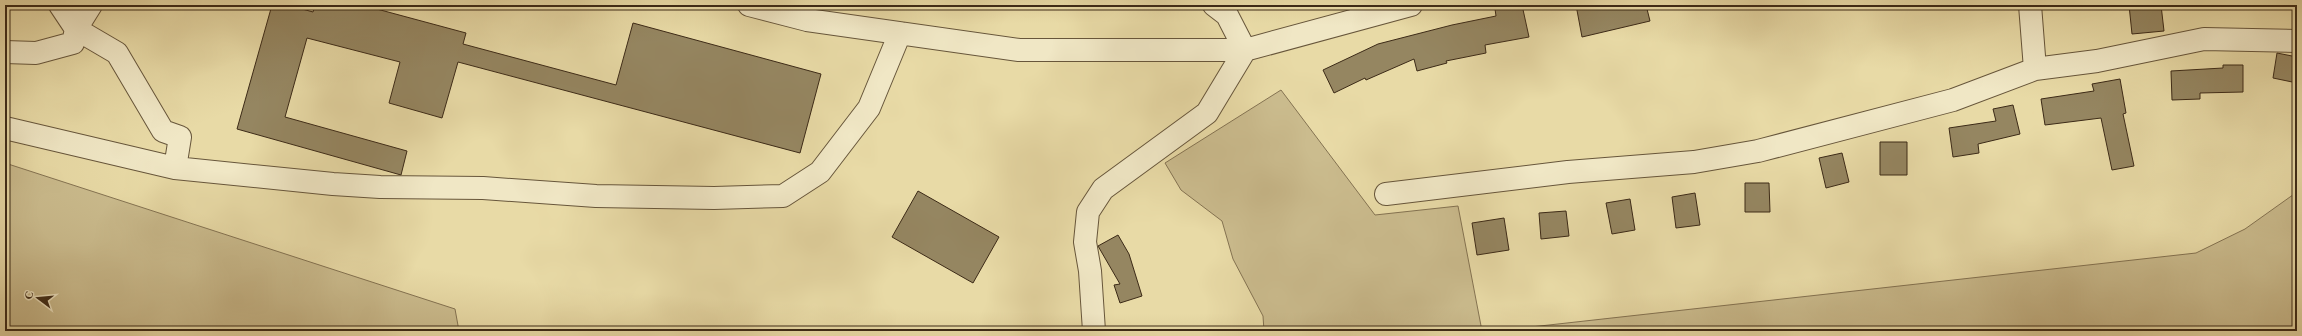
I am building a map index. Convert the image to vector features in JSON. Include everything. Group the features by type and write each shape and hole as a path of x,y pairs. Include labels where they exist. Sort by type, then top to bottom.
{"street":[{"path":"60,5 76,29 117,53 162,131 180,137 175,168"},
{"path":"5,52 36,53 73,43 76,29 91,5"},
{"path":"749,5 807,20 1019,50 1245,50 1411,5"},
{"path":"1214,5 1228,15 1245,50"},
{"path":"2030,5 2036,69"},
{"path":"5,128 175,168 380,187 483,188 596,196 714,198 783,196 820,172 869,108 900,33"},
{"path":"1386,194 1568,172 1694,162 1758,151 1954,100 2036,69 2098,61 2204,40 2297,41"},
{"path":"1094,331 1090,271 1085,242 1088,212 1103,188 1207,113 1245,50"}],"shaded area":[{"path":"1281,90 1375,215 1458,206 1482,331 1264,331 1263,316 1233,259 1222,221 1181,190 1165,163"},
{"path":"5,163 455,309 459,331 5,331"},
{"path":"2297,192 2297,331 1495,331 2196,253 2245,229"}],"building":[{"path":"272,5 288,5 313,12 315,5 362,5 466,33 463,44 616,85 633,23 821,74 800,153 458,62 442,118 389,103 400,62 307,38 285,117 407,151 401,175 237,129"},
{"path":"1522,5 1529,37 1485,45 1486,53 1446,61 1447,63 1417,71 1414,59 1366,80 1365,78 1334,93 1323,70 1378,44 1452,25 1496,16 1495,9"},
{"path":"1576,5 1646,5 1650,21 1582,37"},
{"path":"2129,5 2161,5 2164,31 2132,34"},
{"path":"2277,53 2297,57 2297,83 2273,78"},
{"path":"2223,65 2243,65 2243,92 2200,93 2200,99 2172,100 2171,71 2223,68"},
{"path":"2120,79 2126,113 2123,114 2134,166 2112,170 2101,118 2045,125 2041,99 2094,91 2092,84"},
{"path":"2013,105 2020,134 1978,144 1979,153 1953,157 1949,128 1996,121 1993,109"},
{"path":"1880,142 1907,142 1907,175 1880,175"},
{"path":"1842,153 1849,182 1826,188 1819,158"},
{"path":"1745,183 1769,183 1770,212 1745,212"},
{"path":"918,191 999,237 973,283 892,237"},
{"path":"1695,193 1700,225 1676,228 1672,197"},
{"path":"1630,199 1635,230 1612,234 1606,203"},
{"path":"1566,211 1569,236 1541,239 1539,213"},
{"path":"1504,218 1509,250 1477,255 1472,223"},
{"path":"1118,235 1129,254 1142,296 1120,303 1114,285 1120,284 1098,246"}]}
